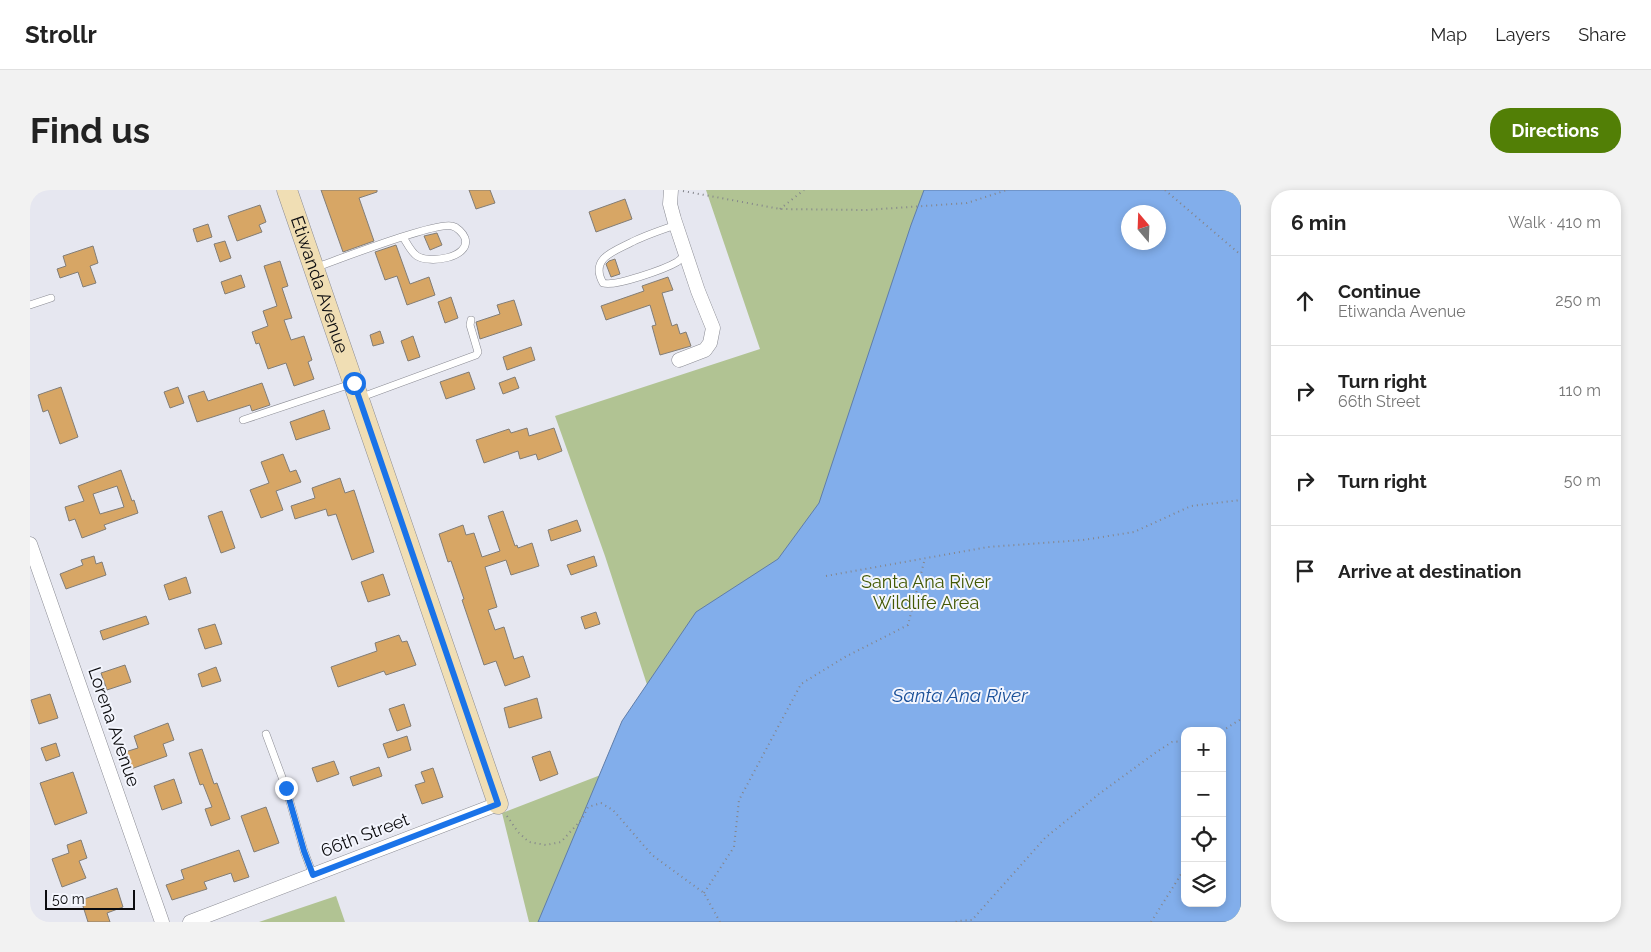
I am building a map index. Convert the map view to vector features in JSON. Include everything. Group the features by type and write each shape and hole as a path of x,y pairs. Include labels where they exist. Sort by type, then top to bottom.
{"street":[{"name":"Etiwanda Avenue","path":"287,190 498,804"},
{"path":"671,190 670,204 676,225 713,328 710,343 705,350 679,360"},
{"name":"Lorena Avenue","path":"30,544 162,922"},
{"name":"66th Street","path":"190,922 498,804"}],"lane":[{"path":"314,268 403,237 435,226 451,225 459,230 465,239 465,246 452,256 439,260 428,260 417,256 403,237"},
{"path":"676,225 646,235 614,250 603,259 599,267 600,277 603,283 618,283 662,269 678,262 686,254"},
{"path":"30,305 51,298"},
{"path":"243,420 356,391 476,354 478,352 470,325 471,320"},
{"path":"266,734 286,788 313,875"}],"path":[{"path":"680,190 780,209 866,210 967,203 1007,190"},
{"path":"780,209 804,190"},
{"path":"1165,190 1241,255"},
{"path":"826,576 988,548 1083,540 1134,532 1191,506 1241,500"},
{"path":"704,893 734,847 739,800 801,684 845,657 908,625 925,558"},
{"path":"1226,728 1241,719"},
{"path":"956,922 972,920 1045,838 1099,794 1172,742 1181,741"},
{"path":"498,804 518,832 529,842 546,846 560,842 582,819 588,807 601,803 613,810 652,855 704,893 720,922"},
{"path":"1151,922 1181,874"}],"green space":[{"name":"Santa Ana River","path":"706,190 1241,190 1241,922 529,922 502,813 668,749 605,556 555,416 760,349"},
{"path":"336,896 345,922 259,922"}],"water":[{"name":"Santa Ana River","path":"924,190 1241,190 1241,922 538,922 622,721 696,612 778,559 819,503"}],"building":[{"path":"321,190 377,190 377,192 359,198 374,241 343,252"},
{"path":"469,190 490,190 495,203 476,209"},
{"path":"625,199 632,219 596,232 589,212"},
{"path":"260,205 266,222 259,225 262,232 237,241 228,216"},
{"path":"208,224 212,237 197,242 193,229"},
{"path":"437,233 442,245 430,250 424,236"},
{"path":"225,241 231,258 220,262 214,244"},
{"path":"396,245 410,284 429,277 435,295 407,305 397,276 385,280 375,252"},
{"path":"93,246 98,263 90,266 96,283 83,287 78,272 60,278 57,269 66,266 63,256"},
{"path":"615,259 620,274 611,277 606,264"},
{"path":"280,261 288,286 282,288 292,318 284,320 291,340 304,336 312,360 308,362 314,379 294,386 286,363 268,369 259,343 256,344 252,332 268,326 263,311 277,306 264,266"},
{"path":"241,275 245,287 225,294 221,282"},
{"path":"668,277 673,290 662,293 672,326 677,324 680,334 686,332 691,346 660,355 652,326 656,325 650,305 606,320 601,306 644,291 642,286"},
{"path":"451,297 458,318 445,323 438,302"},
{"path":"514,300 522,325 480,339 476,322 500,314 497,305"},
{"path":"380,331 384,343 373,346 370,335"},
{"path":"413,336 420,357 408,361 401,341"},
{"path":"531,347 535,360 507,370 503,357"},
{"path":"469,372 475,389 446,399 440,382"},
{"path":"515,377 519,388 503,394 499,383"},
{"path":"262,383 270,405 252,411 250,405 197,422 188,396 204,391 208,401"},
{"path":"61,387 78,437 60,444 48,410 43,412 38,395"},
{"path":"178,387 184,403 170,408 164,392"},
{"path":"324,410 330,429 296,440 290,422"},
{"path":"527,428 529,436 554,428 562,451 538,460 536,454 520,459 518,451 484,463 476,440 509,429 511,433"},
{"path":"283,454 290,472 296,470 301,482 276,491 283,510 261,518 250,490 269,483 261,462"},
{"path":"121,470 138,513 104,525 106,529 82,538 75,519 69,521 65,507 84,501 78,486","holes":["117,486 124,507 100,514 93,494"]},
{"path":"340,478 345,493 354,490 374,552 352,560 336,514 328,516 326,509 295,519 291,506 315,498 312,488"},
{"path":"222,511 235,548 221,553 208,516"},
{"path":"503,511 515,546 517,545 518,548 532,543 539,566 511,575 506,560 485,567 497,607 488,610 495,630 504,627 514,659 523,656 530,677 505,686 496,661 484,665 451,561 448,562 439,534 463,525 466,535 474,533 482,557 500,551 488,516"},
{"path":"577,520 581,531 551,541 548,530"},
{"path":"94,556 96,564 102,562 106,575 66,589 60,574 83,565 81,560"},
{"path":"594,556 597,566 571,575 567,565"},
{"path":"383,574 390,595 368,602 361,582"},
{"path":"186,577 191,593 169,600 164,585"},
{"path":"596,612 600,624 585,629 581,617"},
{"path":"146,616 149,624 103,640 100,631"},
{"path":"215,624 222,644 205,649 198,629"},
{"path":"399,635 402,642 407,641 416,665 386,675 384,671 338,687 331,667 377,651 375,643"},
{"path":"125,665 131,682 107,690 101,673"},
{"path":"216,667 221,681 202,687 198,674"},
{"path":"50,694 58,718 39,724 31,700"},
{"path":"537,698 542,718 509,728 504,708"},
{"path":"404,704 411,726 397,731 389,709"},
{"path":"168,723 174,740 163,744 167,756 131,769 125,752 138,748 134,736"},
{"path":"407,736 411,750 388,758 383,744"},
{"path":"56,743 60,756 46,761 41,748"},
{"path":"202,749 214,784 217,783 230,819 211,826 205,809 212,807 203,784 200,785 189,753"},
{"path":"550,751 558,774 540,781 532,757"},
{"path":"334,761 339,774 317,782 312,768"},
{"path":"379,767 382,776 353,786 350,777"},
{"path":"433,768 443,797 422,804 415,785 425,782 421,772"},
{"path":"73,772 87,813 55,825 40,783"},
{"path":"174,779 182,803 162,810 154,786"},
{"path":"266,807 279,843 254,852 241,816"},
{"path":"81,840 87,858 79,861 86,878 62,887 52,859 69,853 67,845"},
{"path":"239,850 249,877 234,882 231,873 204,882 207,889 172,900 166,885 184,879 181,870"},
{"path":"117,888 123,907 107,913 110,922 88,922 81,900"}],"route":[{"path":"286,788 313,875 498,804 354,383"}],"park label":[{"name":"Santa Ana River Wildlife Area","path":"926,592"}]}
